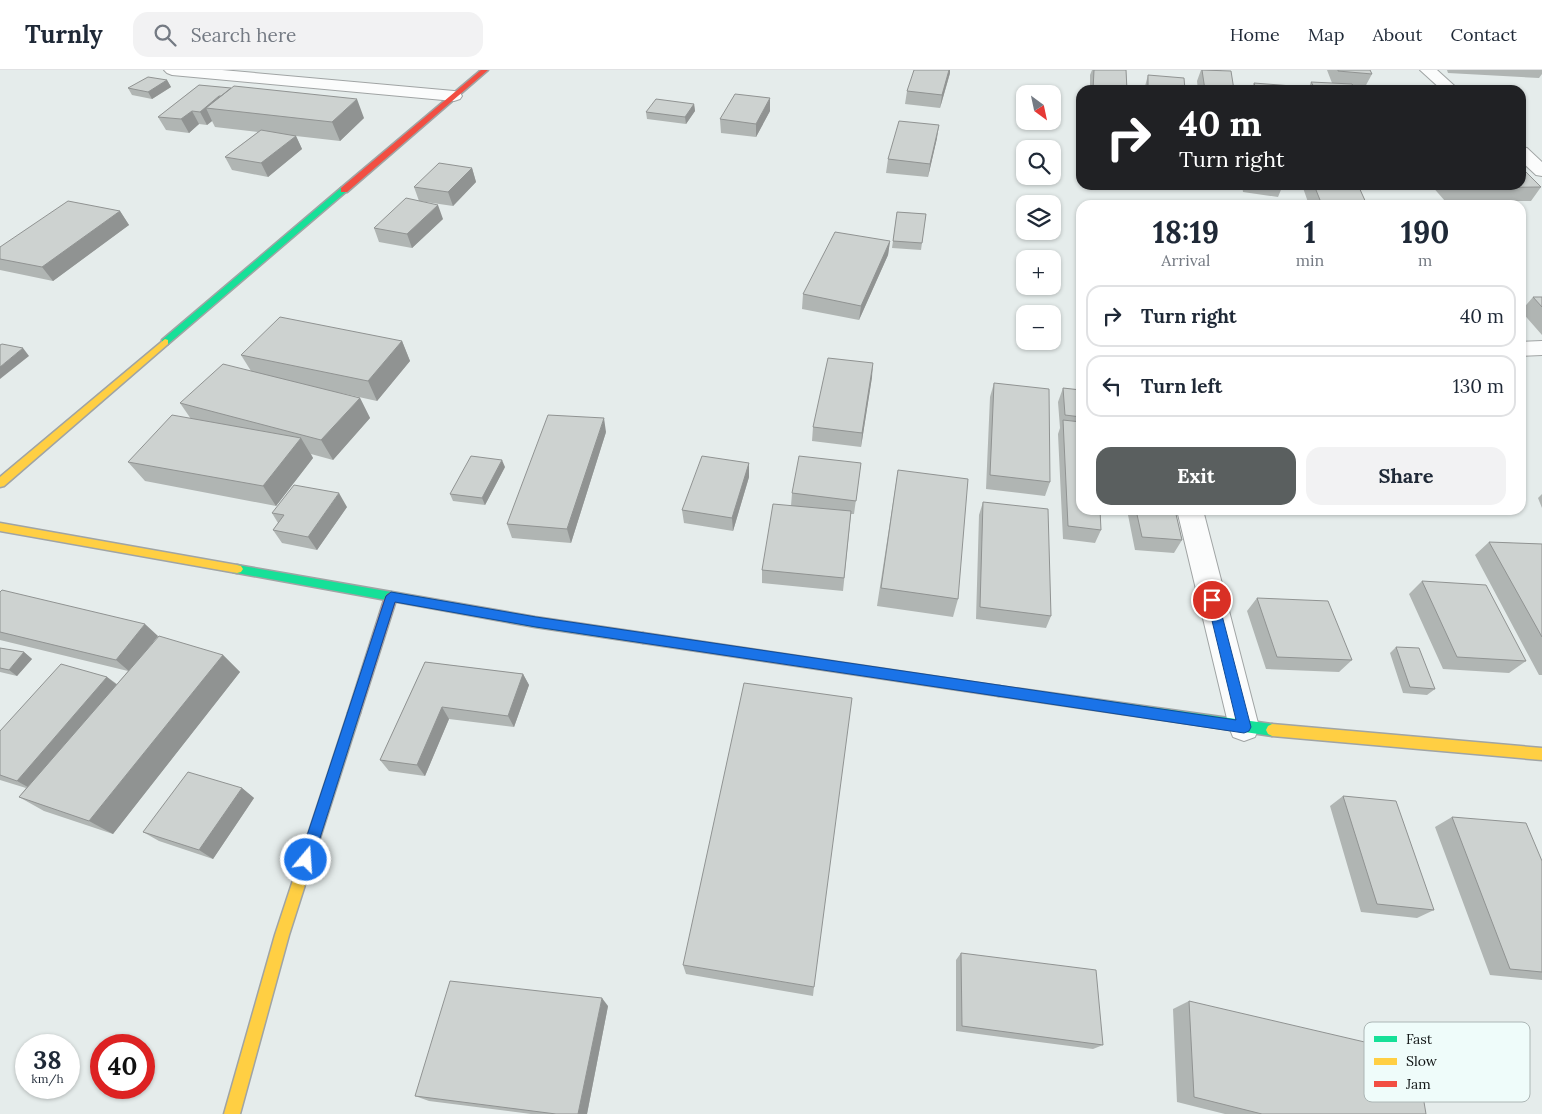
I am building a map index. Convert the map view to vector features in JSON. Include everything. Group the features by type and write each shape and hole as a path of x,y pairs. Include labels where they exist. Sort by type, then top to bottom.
{"street":[{"path":"172,70 454,96"},
{"path":"0,484 485,70"},
{"path":"1428,70 1445,85"},
{"path":"1526,157 1542,171 1526,169"},
{"path":"1526,349 1542,348"},
{"path":"1191,515 1244,727"},
{"path":"0,528 536,622 1244,727 1542,754"},
{"path":"232,1114 282,935 391,596"}],"building":[{"path":"914,70 949,70 942,95 907,91"},
{"path":"1094,70 1126,70 1127,85 1093,85"},
{"path":"1202,70 1231,71 1233,85 1204,85"},
{"path":"1370,70 1372,74 1338,71"},
{"path":"1148,75 1184,78 1185,85 1148,85"},
{"path":"148,77 167,80 148,92 128,88"},
{"path":"1311,82 1353,85 1313,85"},
{"path":"1254,83 1279,85 1255,85"},
{"path":"199,85 231,88 200,112 192,111 181,119 158,117"},
{"path":"234,86 357,99 332,122 206,108"},
{"path":"735,94 770,98 756,124 720,119"},
{"path":"656,99 694,104 685,117 646,112"},
{"path":"899,121 939,125 930,164 888,159"},
{"path":"261,130 296,136 261,163 225,157"},
{"path":"439,163 472,168 448,192 414,187"},
{"path":"1526,172 1541,187 1526,187"},
{"path":"1316,190 1360,190 1365,200 1320,200"},
{"path":"406,198 438,205 407,234 374,228"},
{"path":"68,201 120,211 42,267 0,259 0,247"},
{"path":"897,212 926,214 922,243 893,241"},
{"path":"835,232 890,241 861,306 803,294"},
{"path":"1533,297 1542,297 1542,307"},
{"path":"280,317 402,341 368,381 241,355"},
{"path":"0,345 23,348 0,367"},
{"path":"828,358 873,363 862,433 813,427"},
{"path":"223,364 360,398 321,440 180,403"},
{"path":"994,383 1049,389 1050,482 990,475"},
{"path":"1063,388 1076,389 1076,416 1065,415"},
{"path":"172,415 301,438 263,486 128,462"},
{"path":"548,415 604,418 567,529 507,524"},
{"path":"1063,420 1076,421 1076,515 1100,515 1101,530 1068,526"},
{"path":"471,456 502,460 482,498 450,494"},
{"path":"702,456 749,463 732,518 682,510"},
{"path":"799,456 861,463 856,501 792,493"},
{"path":"898,470 968,479 958,599 881,588"},
{"path":"294,485 339,493 308,537 273,530 284,515 272,513"},
{"path":"983,502 1048,509 1051,616 980,607"},
{"path":"773,504 851,511 844,578 762,570"},
{"path":"1137,515 1176,515 1182,540 1142,537"},
{"path":"1489,542 1542,544 1542,637"},
{"path":"1422,581 1486,585 1526,661 1457,657"},
{"path":"2,590 145,624 116,660 0,632 0,592"},
{"path":"1257,598 1328,601 1352,660 1277,657"},
{"path":"159,636 223,655 89,821 19,797"},
{"path":"1396,647 1419,648 1435,689 1410,687"},
{"path":"0,648 24,652 9,670 0,668"},
{"path":"425,662 523,674 508,716 442,707 417,765 380,760"},
{"path":"61,664 107,677 17,781 0,775 0,731"},
{"path":"744,683 852,698 814,987 683,965"},
{"path":"188,772 242,788 199,850 143,832"},
{"path":"1343,796 1396,801 1434,910 1377,904"},
{"path":"1452,817 1526,823 1542,861 1542,972 1510,969"},
{"path":"961,953 1096,970 1103,1045 962,1026"},
{"path":"450,981 602,998 578,1114 556,1114 415,1096"},
{"path":"1189,1001 1364,1042 1364,1102 1424,1102 1426,1114 1262,1114 1194,1097"}],"traffic: fast":[{"path":"165,342 344,190"},
{"path":"237,569 535,622 643,638"},
{"path":"999,691 1272,730"}],"traffic: slow":[{"path":"0,483 165,342"},
{"path":"0,527 237,569"},
{"path":"643,638 999,691"},
{"path":"232,1114 282,935 354,713"},
{"path":"1272,730 1542,754"}],"traffic: jam":[{"path":"344,190 485,70"},
{"path":"354,713 391,597"}],"route":[{"path":"306,860 391,596 536,622 1244,727 1212,600"}]}
